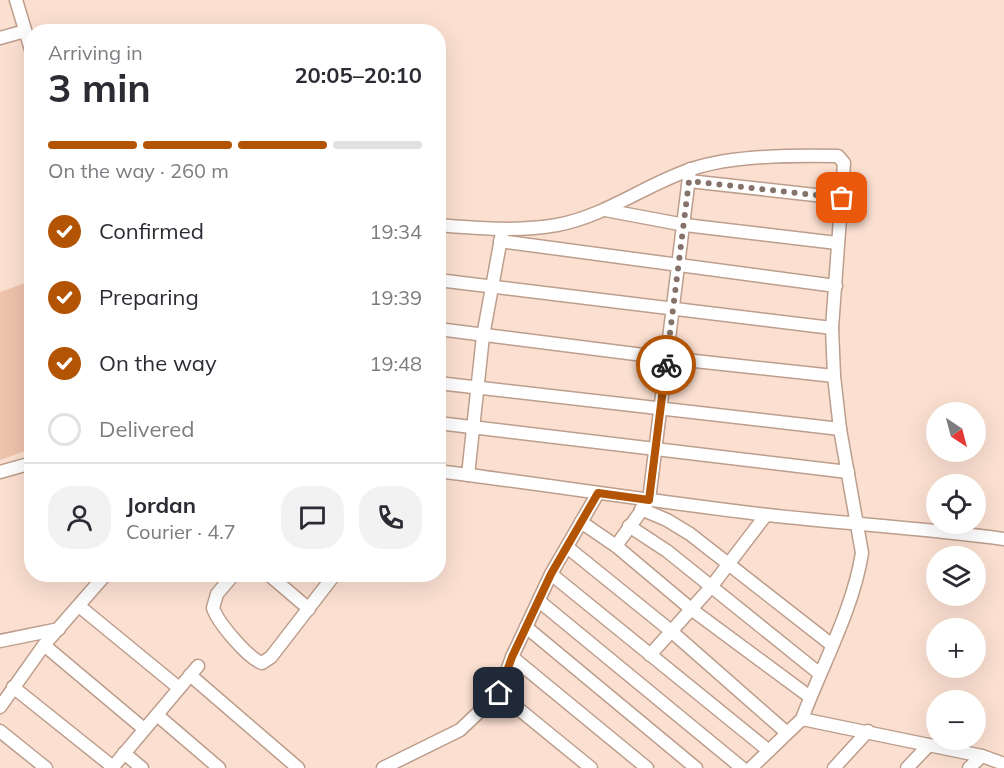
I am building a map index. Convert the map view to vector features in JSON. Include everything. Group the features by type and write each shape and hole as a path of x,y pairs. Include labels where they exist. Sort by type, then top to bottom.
{"street":[{"path":"16,0 24,28"},
{"path":"0,38 24,31"},
{"path":"501,235 558,225 605,210 720,160 838,156 844,163 832,328 834,376 840,429 862,553 832,645 802,719 751,768"},
{"path":"690,175 842,198"},
{"path":"616,546 645,504 655,451 690,175"},
{"path":"605,210 685,225 837,243"},
{"path":"446,226 680,266 836,285"},
{"path":"468,475 483,336 501,235"},
{"path":"446,281 832,328"},
{"path":"446,330 834,376"},
{"path":"446,383 660,410 840,429"},
{"path":"446,424 655,451 848,472"},
{"path":"0,472 24,464"},
{"path":"446,472 598,493 645,504 856,524 910,526 1004,539"},
{"path":"383,768 460,730 499,693 512,657 551,574 598,493"},
{"path":"645,504 690,534 832,645"},
{"path":"650,655 711,587 766,514"},
{"path":"582,522 616,546 691,609 810,698"},
{"path":"630,526 667,551 820,675"},
{"path":"567,547 671,632 786,732"},
{"path":"551,574 769,751"},
{"path":"0,707 44,645 99,582"},
{"path":"227,582 217,594 213,608 220,621 257,661 262,663 271,657 329,582"},
{"path":"277,582 309,609"},
{"path":"539,601 742,768"},
{"path":"79,606 179,688"},
{"path":"526,627 696,768"},
{"path":"0,641 59,629"},
{"path":"44,645 144,729"},
{"path":"512,657 646,768"},
{"path":"14,687 113,767 194,671 298,768"},
{"path":"499,693 591,768"},
{"path":"157,716 219,768"},
{"path":"802,719 926,744"},
{"path":"0,731 46,768"},
{"path":"834,768 868,731"},
{"path":"907,768 926,748"},
{"path":"953,750 982,756 1004,764"},
{"path":"124,753 142,768"},
{"path":"969,768 982,756"}],"shaded area":[{"path":"24,283 24,451 0,460 0,292"}],"way so far":[{"path":"666,365 689,181 842,198"}],"route":[{"path":"499,693 512,657 551,574 598,493 649,500 666,365"}]}
